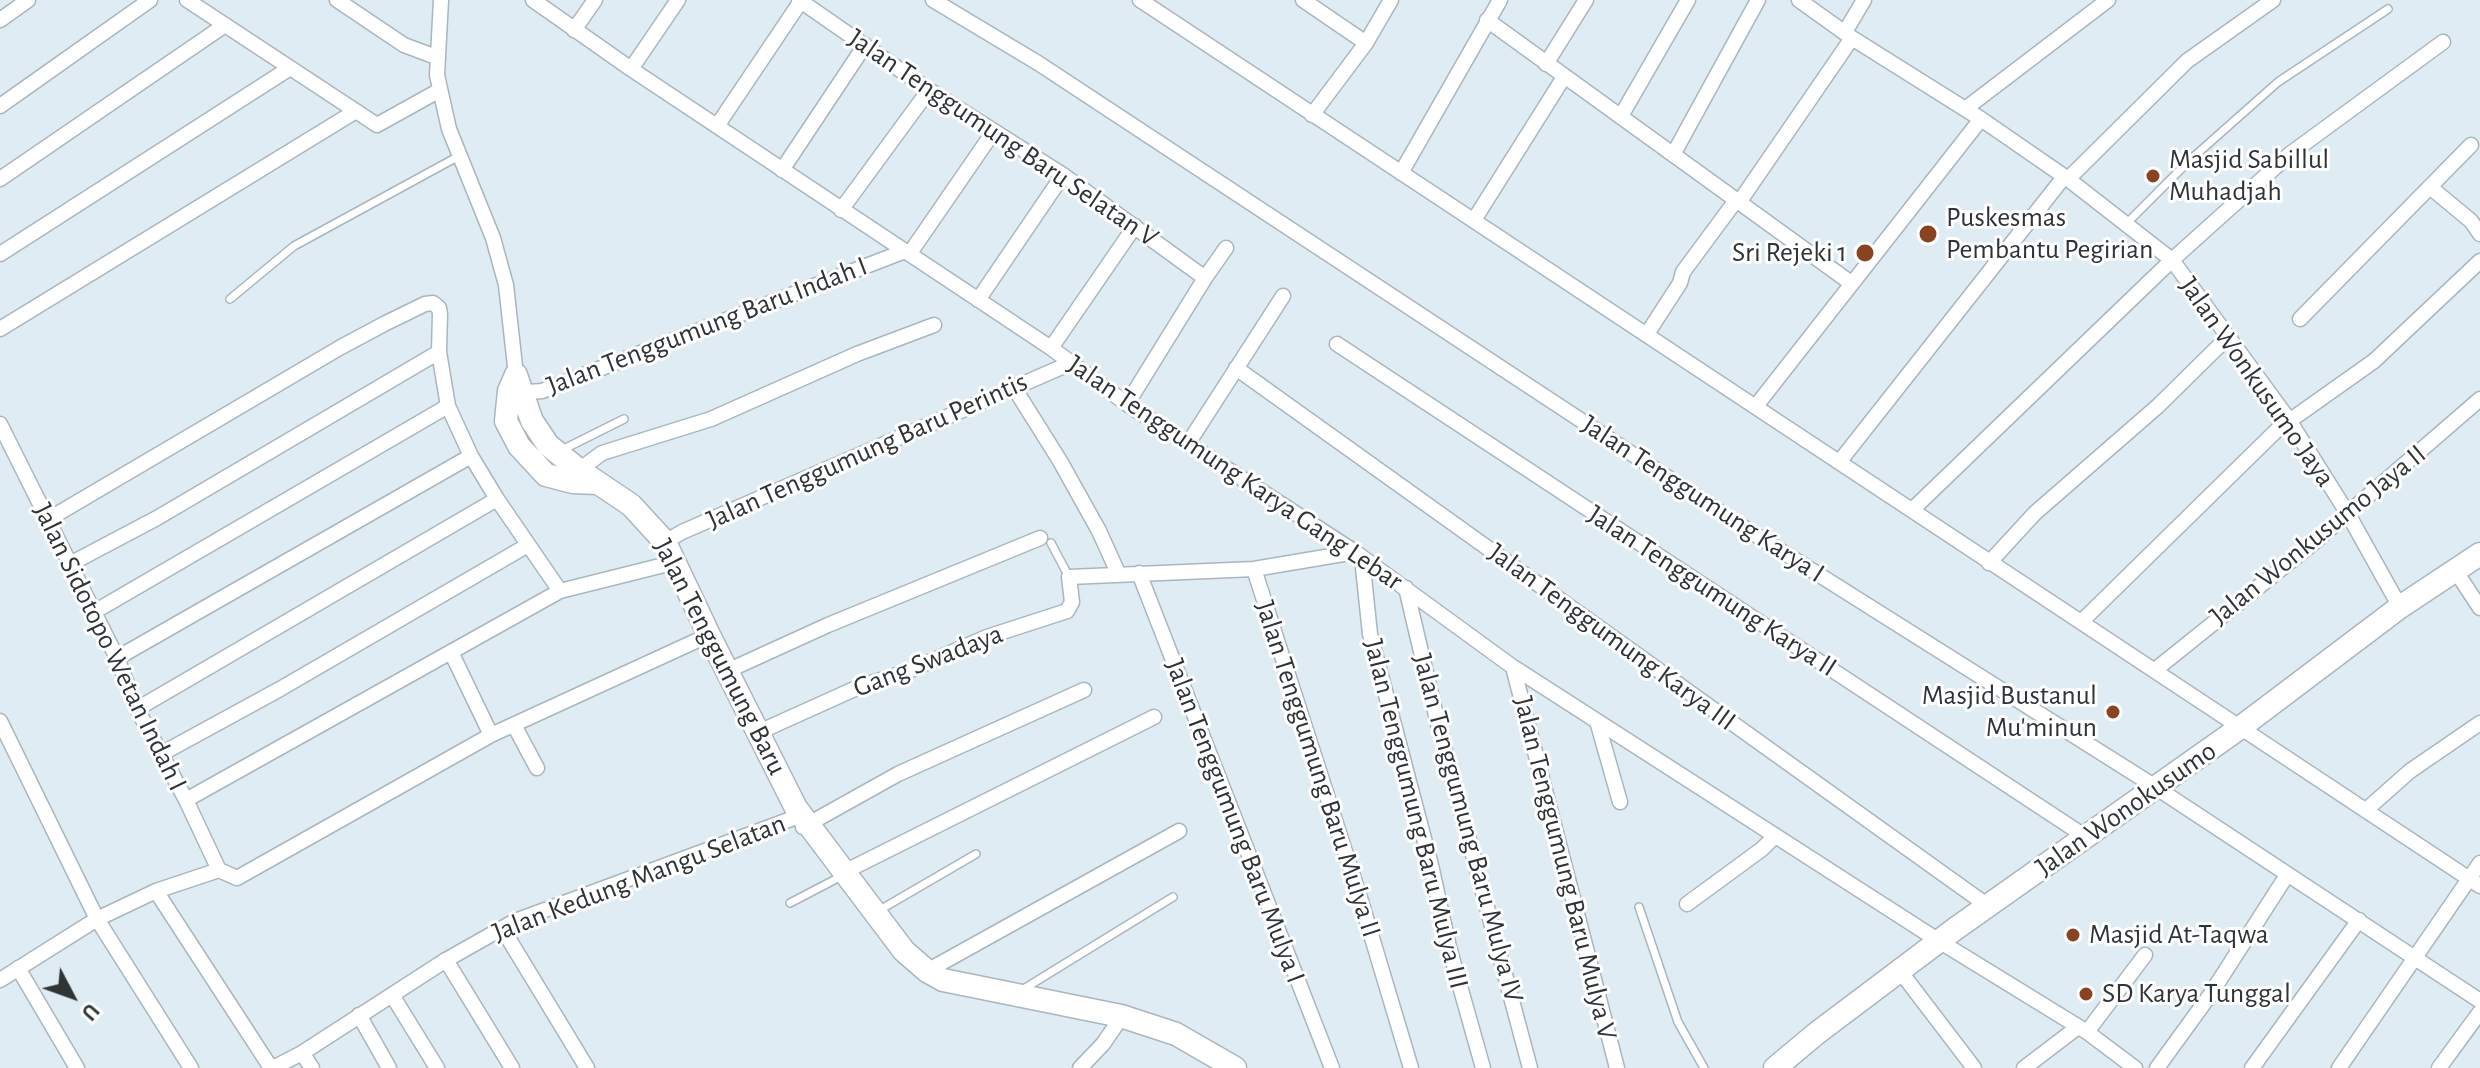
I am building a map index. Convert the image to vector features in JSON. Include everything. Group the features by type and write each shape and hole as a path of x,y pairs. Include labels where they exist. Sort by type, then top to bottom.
{"street":[{"path":"0,20 28,0"},
{"path":"0,106 150,0"},
{"path":"187,0 377,125 440,90"},
{"path":"337,0 404,45 436,57"},
{"name":"Jalan Tenggumung Baru","path":"441,0 436,57 440,90 459,156 493,238 506,285 516,387 532,421 548,445 576,476"},
{"name":"Jalan Tenggumung Karya Gang Lebar","path":"533,0 631,69 1051,348 1127,404 1358,555 1513,667 1775,836 1945,936 2135,1068"},
{"path":"574,30 595,0"},
{"path":"631,69 678,0"},
{"name":"Jalan Tenggumung Karya I","path":"933,0 1038,63 1740,525 2155,787 2480,1001"},
{"path":"1140,0 2474,882"},
{"path":"1303,0 1366,43"},
{"path":"1312,115 1366,43 1391,0"},
{"path":"1401,173 1500,0"},
{"path":"1546,64 1586,0"},
{"path":"1621,116 1688,0"},
{"path":"1674,153 1758,0"},
{"name":"Jalan Wonkusumo Jaya","path":"1799,0 2066,178 2172,260 2289,420 2348,514 2400,607"},
{"path":"1647,334 1680,283 1683,272 1734,203 1740,201 1848,35 1864,0"},
{"path":"1965,109 2108,0"},
{"path":"1840,461 2066,178 2187,61 2273,0"},
{"path":"717,126 800,1"},
{"name":"Jalan Tenggumung Baru Selatan V","path":"800,1 929,90 1063,175 1205,278"},
{"path":"1487,20 1851,283"},
{"path":"0,179 225,25"},
{"path":"1913,509 2172,260 2290,154 2443,42"},
{"path":"782,170 865,45"},
{"path":"0,254 290,68"},
{"path":"1474,220 1564,77"},
{"path":"841,210 929,90"},
{"path":"0,329 356,111"},
{"path":"1756,406 1981,119"},
{"path":"907,252 994,131"},
{"path":"2300,319 2471,145"},
{"path":"978,300 1063,175"},
{"path":"2430,187 2471,221 2480,234"},
{"path":"1051,348 1135,226"},
{"path":"1127,404 1226,248"},
{"name":"Jalan Tenggumung Baru Indah I","path":"516,387 542,391 907,252"},
{"path":"2082,621 2289,420 2374,361 2480,261"},
{"path":"1189,442 1283,296"},
{"path":"47,520 341,347 429,303 439,308 439,352 448,406 471,456 497,499 560,591"},
{"path":"576,476 602,453 711,419 857,354 934,325"},
{"path":"1989,563 2035,513 2158,406 2227,338"},
{"name":"Jalan Tenggumung Karya II","path":"1337,344 2086,837"},
{"path":"70,564 157,518 439,352"},
{"name":"Jalan Tenggumung Baru Perintis","path":"186,800 560,591 670,552 682,532 1071,363"},
{"name":"Jalan Tenggumung Karya III","path":"1236,368 1988,906"},
{"path":"1013,386 1067,473 1119,575"},
{"name":"Jalan Tenggumung Baru","path":"516,387 506,421 509,432 528,459 546,475 576,476 599,484 637,511 670,552 702,637 727,671 759,732 798,819 890,950 929,980 963,992 1116,1025 1180,1048 1215,1068"},
{"name":"Jalan Wonkusumo Jaya II","path":"2155,670 2348,514 2480,399"},
{"path":"94,612 448,406"},
{"name":"Jalan Sidotopo Wetan Indah I","path":"0,424 117,658 137,709 219,870"},
{"path":"117,658 471,456"},
{"path":"137,709 497,499"},
{"path":"727,671 934,580 1045,540"},
{"path":"161,754 280,689 528,545"},
{"name":"Jalan Wonokusumo","path":"1775,1068 1945,936 2241,727 2400,607 2480,554"},
{"name":"Jalan Tenggumung Baru Mulya II","path":"1358,555 1254,569 1361,901 1411,1068"},
{"name":"Jalan Tenggumung Baru Mulya III","path":"1358,555 1370,634 1431,865 1449,947 1483,1068"},
{"path":"1069,577 1254,569"},
{"path":"2455,570 2480,608"},
{"name":"Jalan Tenggumung Baru Mulya I","path":"1139,573 1332,1068"},
{"name":"Gang Swadaya","path":"759,732 861,686 906,672 987,637 1067,611 1072,602 1069,577"},
{"name":"Jalan Tenggumung Baru Mulya IV","path":"1406,588 1438,724 1530,1068"},
{"path":"1,978 97,919 156,891 219,870 237,878 491,735 702,637"},
{"path":"451,652 491,735"},
{"name":"Jalan Tenggumung Baru Mulya V","path":"1513,667 1617,1068"},
{"name":"Jalan Kedung Mangu Selatan","path":"272,1068 302,1053 446,960 515,921 798,819 1084,690"},
{"path":"840,876 1154,717"},
{"path":"0,721 97,919 191,1068"},
{"path":"1597,721 1620,802"},
{"path":"2366,810 2410,771 2480,723"},
{"path":"514,725 537,768"},
{"path":"927,971 1179,831"},
{"path":"1687,904 1775,836"},
{"path":"2339,1068 2414,958 2474,882 2480,863"},
{"path":"2157,1068 2210,995 2287,875"},
{"name":"Jalan Tenggumung Baru","path":"840,876 904,951 943,980 1133,1020 1176,1034 1235,1068"},
{"path":"156,891 272,1068"},
{"path":"2252,1068 2359,920"},
{"path":"502,928 587,1068"},
{"path":"2024,1068 2082,1029 2145,955"},
{"path":"446,960 512,1068"},
{"path":"18,968 77,1068"},
{"path":"1900,971 1974,1068"},
{"path":"392,995 437,1068"},
{"path":"2439,1068 2480,1012"},
{"path":"359,1015 389,1068"},
{"path":"1080,1068 1116,1025"},
{"path":"302,1053 312,1068"}],"lane":[{"path":"2126,224 2190,160 2278,82 2388,9"},
{"path":"230,299 294,246 459,156"},
{"path":"557,452 624,419"},
{"path":"1045,540 1069,577"},
{"path":"874,913 976,854"},
{"path":"790,903 840,876"},
{"path":"1014,995 1173,897"},
{"path":"1639,907 1678,1022 1704,1068"}],"place":[{"name":"Masjid Sabillul Muhadjah","path":"2153,176"},
{"name":"Puskesmas Pembantu Pegirian","path":"1928,234"},
{"name":"Sri Rejeki 1","path":"1865,253"},
{"name":"Masjid Bustanul Mu'minun","path":"2113,712"},
{"name":"Masjid At-Taqwa","path":"2073,935"},
{"name":"SD Karya Tunggal","path":"2086,994"}]}
